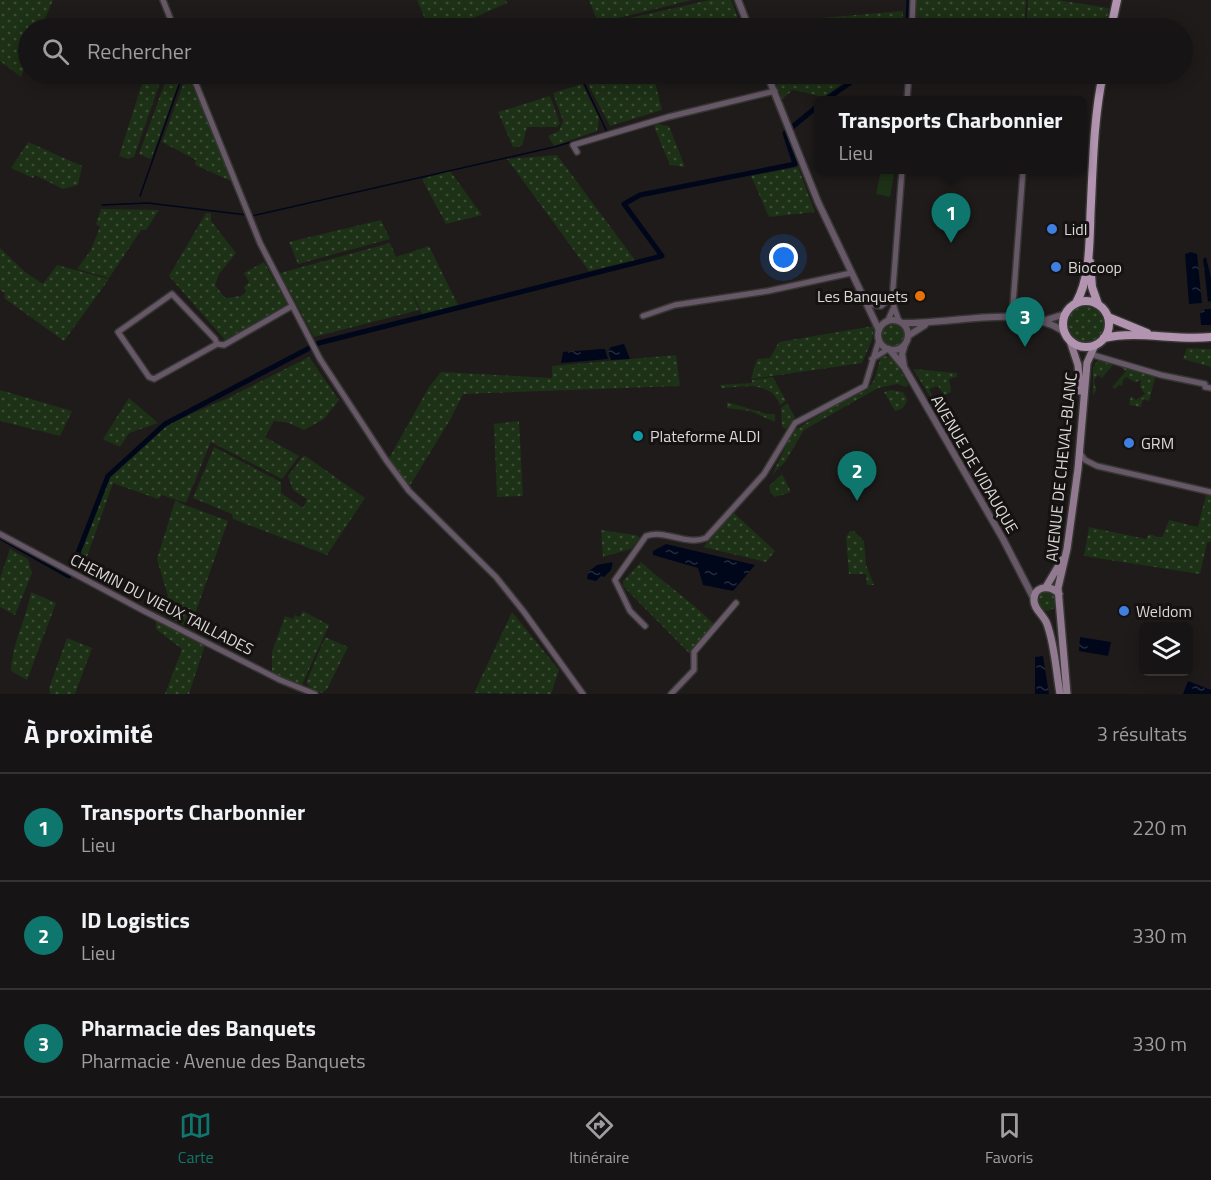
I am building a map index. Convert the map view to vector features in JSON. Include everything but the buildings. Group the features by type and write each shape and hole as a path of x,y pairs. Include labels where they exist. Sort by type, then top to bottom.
{"main road":[{"path":"1114,18 1117,0"},
{"path":"1102,84 1094,146 1089,247 1092,287 1098,305 1108,317 1125,326 1159,337"},
{"path":"1089,247 1082,286 1076,303 1065,314 1063,330 1070,341 1079,346 1095,345 1104,338 1108,330 1108,317"},
{"path":"1076,303 1087,301 1098,305"},
{"path":"1104,338 1116,336 1211,337"},
{"name":"AVENUE DE CHEVAL-BLANC","path":"1045,587 1055,575 1062,559 1075,469 1080,387 1078,365 1070,341"},
{"name":"AVENUE DE CHEVAL-BLANC","path":"1059,594 1078,469 1085,379 1090,354 1095,345"},
{"path":"1060,694 1049,631 1041,612 1035,607 1034,599 1037,592 1045,587 1059,594 1067,694"},
{"path":"1041,612 1051,614 1059,608"}],"street":[{"path":"163,0 170,18"},
{"path":"738,0 745,18"},
{"path":"912,18 913,0"},
{"path":"196,84 260,243 315,352 409,491 496,577 583,694"},
{"path":"645,626 630,611 615,580 646,536 661,534 699,540 706,538 765,474 795,423 866,386 871,376 872,359 879,340 879,330 874,315 851,273 818,202 772,84"},
{"path":"577,152 573,145 668,117 775,91"},
{"path":"902,174 894,307 908,336"},
{"path":"1012,318 1023,174"},
{"path":"643,316 675,306 768,291 851,273"},
{"path":"217,344 215,339 172,294 118,332 151,379 217,344 224,345 292,306"},
{"path":"865,299 873,305 881,306 894,295"},
{"path":"879,330 894,307"},
{"path":"1043,321 1065,314"},
{"path":"874,315 887,321 925,324 973,318 1012,318 1043,321 1063,330"},
{"path":"904,367 902,354 908,336 925,324"},
{"path":"879,340 889,349 895,350 905,344"},
{"path":"872,359 889,349"},
{"name":"AVENUE DE VIDAUQUE","path":"889,349 904,367 1034,599"},
{"path":"1090,354 1161,375 1205,384 1204,387 1211,388"},
{"path":"1080,451 1089,463 1211,492"},
{"path":"1078,469 1089,463"},
{"name":"CHEMIN DU VIEUX TAILLADES","path":"0,534 144,611 315,694"},
{"name":"AVENUE DE VIDAUQUE","path":"1021,574 1033,585 1045,587"},
{"path":"671,694 694,670 694,651 736,603"}],"green space":[{"path":"0,0 53,0 45,18 18,18 18,75 0,61"},
{"path":"417,0 506,0 507,3 473,18 425,18"},
{"path":"589,0 692,0 618,18 596,18"},
{"path":"710,0 731,0 738,18 630,18"},
{"path":"917,0 1026,0 1025,18 916,18"},
{"path":"1028,0 1057,0 1109,8 1107,18 1027,18"},
{"path":"903,11 903,18 821,18"},
{"path":"142,84 160,84 134,157 128,159 119,156"},
{"path":"164,84 178,84 151,159 139,154"},
{"path":"183,84 191,84 233,179 231,181 195,165 196,160 162,142"},
{"path":"582,84 599,118 597,131 554,146 548,136 559,131 563,121 553,93"},
{"path":"588,84 656,84 662,110 610,126"},
{"path":"777,84 842,84 825,96 793,90 782,99"},
{"path":"550,96 560,124 556,127 527,127 522,146 513,147 498,112"},
{"path":"657,124 669,126 685,167 670,165 654,127"},
{"path":"28,142 82,166 78,185 63,189 35,175 33,178 11,168"},
{"path":"557,155 635,260 589,271 507,159"},
{"path":"798,167 815,212 769,217 751,176"},
{"path":"450,171 482,215 446,224 422,179"},
{"path":"880,174 894,174 890,197 876,194"},
{"path":"101,209 159,210 146,230 141,230 109,278 77,269 91,250 100,227 96,224"},
{"path":"206,213 211,213 211,221 236,253 219,274 215,285 225,298 241,296 246,292 244,287 249,282 244,273 264,262 287,304 225,340 169,276"},
{"path":"381,220 390,239 298,264 289,242"},
{"path":"390,243 396,257 429,246 458,305 422,314 407,282 419,310 314,337 280,273"},
{"path":"0,248 25,272 43,284 57,265 109,279 64,341 4,298 5,293 0,290"},
{"path":"1085,305 1099,310 1104,324 1099,338 1085,343 1071,338 1066,324 1071,310"},
{"path":"893,324 901,327 904,335 901,343 893,346 885,343 882,335 885,327"},
{"path":"874,326 872,340 862,363 751,379 757,359 770,358 779,342"},
{"path":"1187,348 1211,349 1211,367 1183,359"},
{"path":"676,355 680,386 463,394 450,420 409,487 388,460 429,387 441,372 552,378 552,366"},
{"path":"887,356 894,360 908,384 907,387 897,384 878,388 804,430 785,462 772,475 793,431 837,404 867,390 874,380 881,357"},
{"path":"309,357 339,400 324,419 304,430 289,423 274,421 265,437 299,456 282,479 211,442 218,424 186,503 162,495 158,499 113,483 82,571 73,569 109,478 168,424 228,398"},
{"path":"1098,360 1113,365 1102,378 1098,375 1094,380 1096,391 1093,396 1093,367"},
{"path":"1118,366 1156,375 1149,401 1143,399 1141,407 1129,405 1131,396 1136,400 1145,394 1140,387 1141,380 1135,382 1126,377 1122,386 1119,385 1115,389 1112,387 1126,371"},
{"path":"913,369 957,373 957,377 949,379 951,392 944,395 938,386 929,389 933,397 931,398"},
{"path":"773,377 786,401 780,405 776,397 763,388 748,386 722,388 719,385 752,383 752,380"},
{"path":"0,390 72,411 60,436 0,421"},
{"path":"891,390 903,392 907,399 899,410 895,411 884,392"},
{"path":"129,398 158,423 129,433 120,447 103,439"},
{"path":"727,402 767,414 775,414 775,422 750,411 727,408"},
{"path":"787,403 795,417 786,429 782,427 781,408"},
{"path":"519,421 523,496 497,497 494,424"},
{"path":"214,447 281,482 281,493 303,508 307,499 293,490 288,476 304,455 365,498 327,555 233,519 232,514 193,498"},
{"path":"782,474 791,492 775,497 770,492 769,486"},
{"path":"1206,495 1211,496 1211,541 1207,543 1200,574 1084,556 1089,527 1146,539 1149,534 1162,538 1169,520 1198,527"},
{"path":"175,501 228,521 190,628 155,611 168,596 157,559"},
{"path":"734,513 775,551 766,562 703,547"},
{"path":"601,530 636,535 640,538 631,549 603,557"},
{"path":"850,531 854,531 864,541 866,565 874,585 867,585 866,574 849,574 846,537"},
{"path":"10,549 28,559 32,573 15,615 0,607 0,578"},
{"path":"641,562 714,624 691,655 623,586 623,581"},
{"path":"1047,591 1054,594 1057,601 1054,608 1047,611 1040,608 1037,601 1040,594"},
{"path":"31,592 56,603 27,680 11,671 14,651"},
{"path":"303,611 329,625 301,687 272,674 272,652 285,616 293,619 295,615 300,617"},
{"path":"512,612 559,670 551,694 474,693"},
{"path":"156,621 205,645 189,694 165,694 182,649 156,629"},
{"path":"325,637 348,647 327,689 322,693 312,689 306,683"},
{"path":"67,638 92,648 75,694 50,694 49,688"}],"water":[{"path":"1191,252 1197,254 1202,303 1189,304 1185,254"},
{"path":"1206,257 1211,278 1211,301 1208,302 1203,259"},
{"path":"1211,309 1211,325 1201,325 1200,312"},
{"path":"624,344 630,359 611,360 608,351 611,347"},
{"path":"605,349 608,359 561,363 563,352"},
{"path":"666,544 755,565 733,591 703,585 698,568 653,555 653,551"},
{"path":"613,562 611,570 604,577 601,576 596,581 587,579 588,572 597,565"},
{"path":"1080,637 1111,642 1108,656 1079,651"},
{"path":"1043,656 1049,694 1035,694 1035,657"},
{"path":"1188,681 1211,690 1211,694 1183,694"}],"waterway":[{"path":"908,18 909,0"},
{"path":"140,196 179,84"},
{"path":"252,216 554,147 607,132 584,84"},
{"path":"831,96 848,84"},
{"path":"2,538 69,576 108,476 165,424 319,343 662,256 624,204 640,195 795,164 785,133 814,109"},
{"path":"102,205 148,203 247,215"}],"place":[{"name":"Lidl","path":"1052,229"},
{"name":"Transports Charbonnier","path":"951,243"},
{"name":"Biocoop","path":"1056,267"},
{"name":"Les Banquets","path":"920,296"},
{"name":"Pharmacie des Banquets","path":"1025,347"},
{"name":"Plateforme ALDI","path":"638,436"},
{"name":"GRM","path":"1129,443"},
{"name":"ID Logistics","path":"857,501"},
{"name":"Weldom","path":"1124,611"}]}
